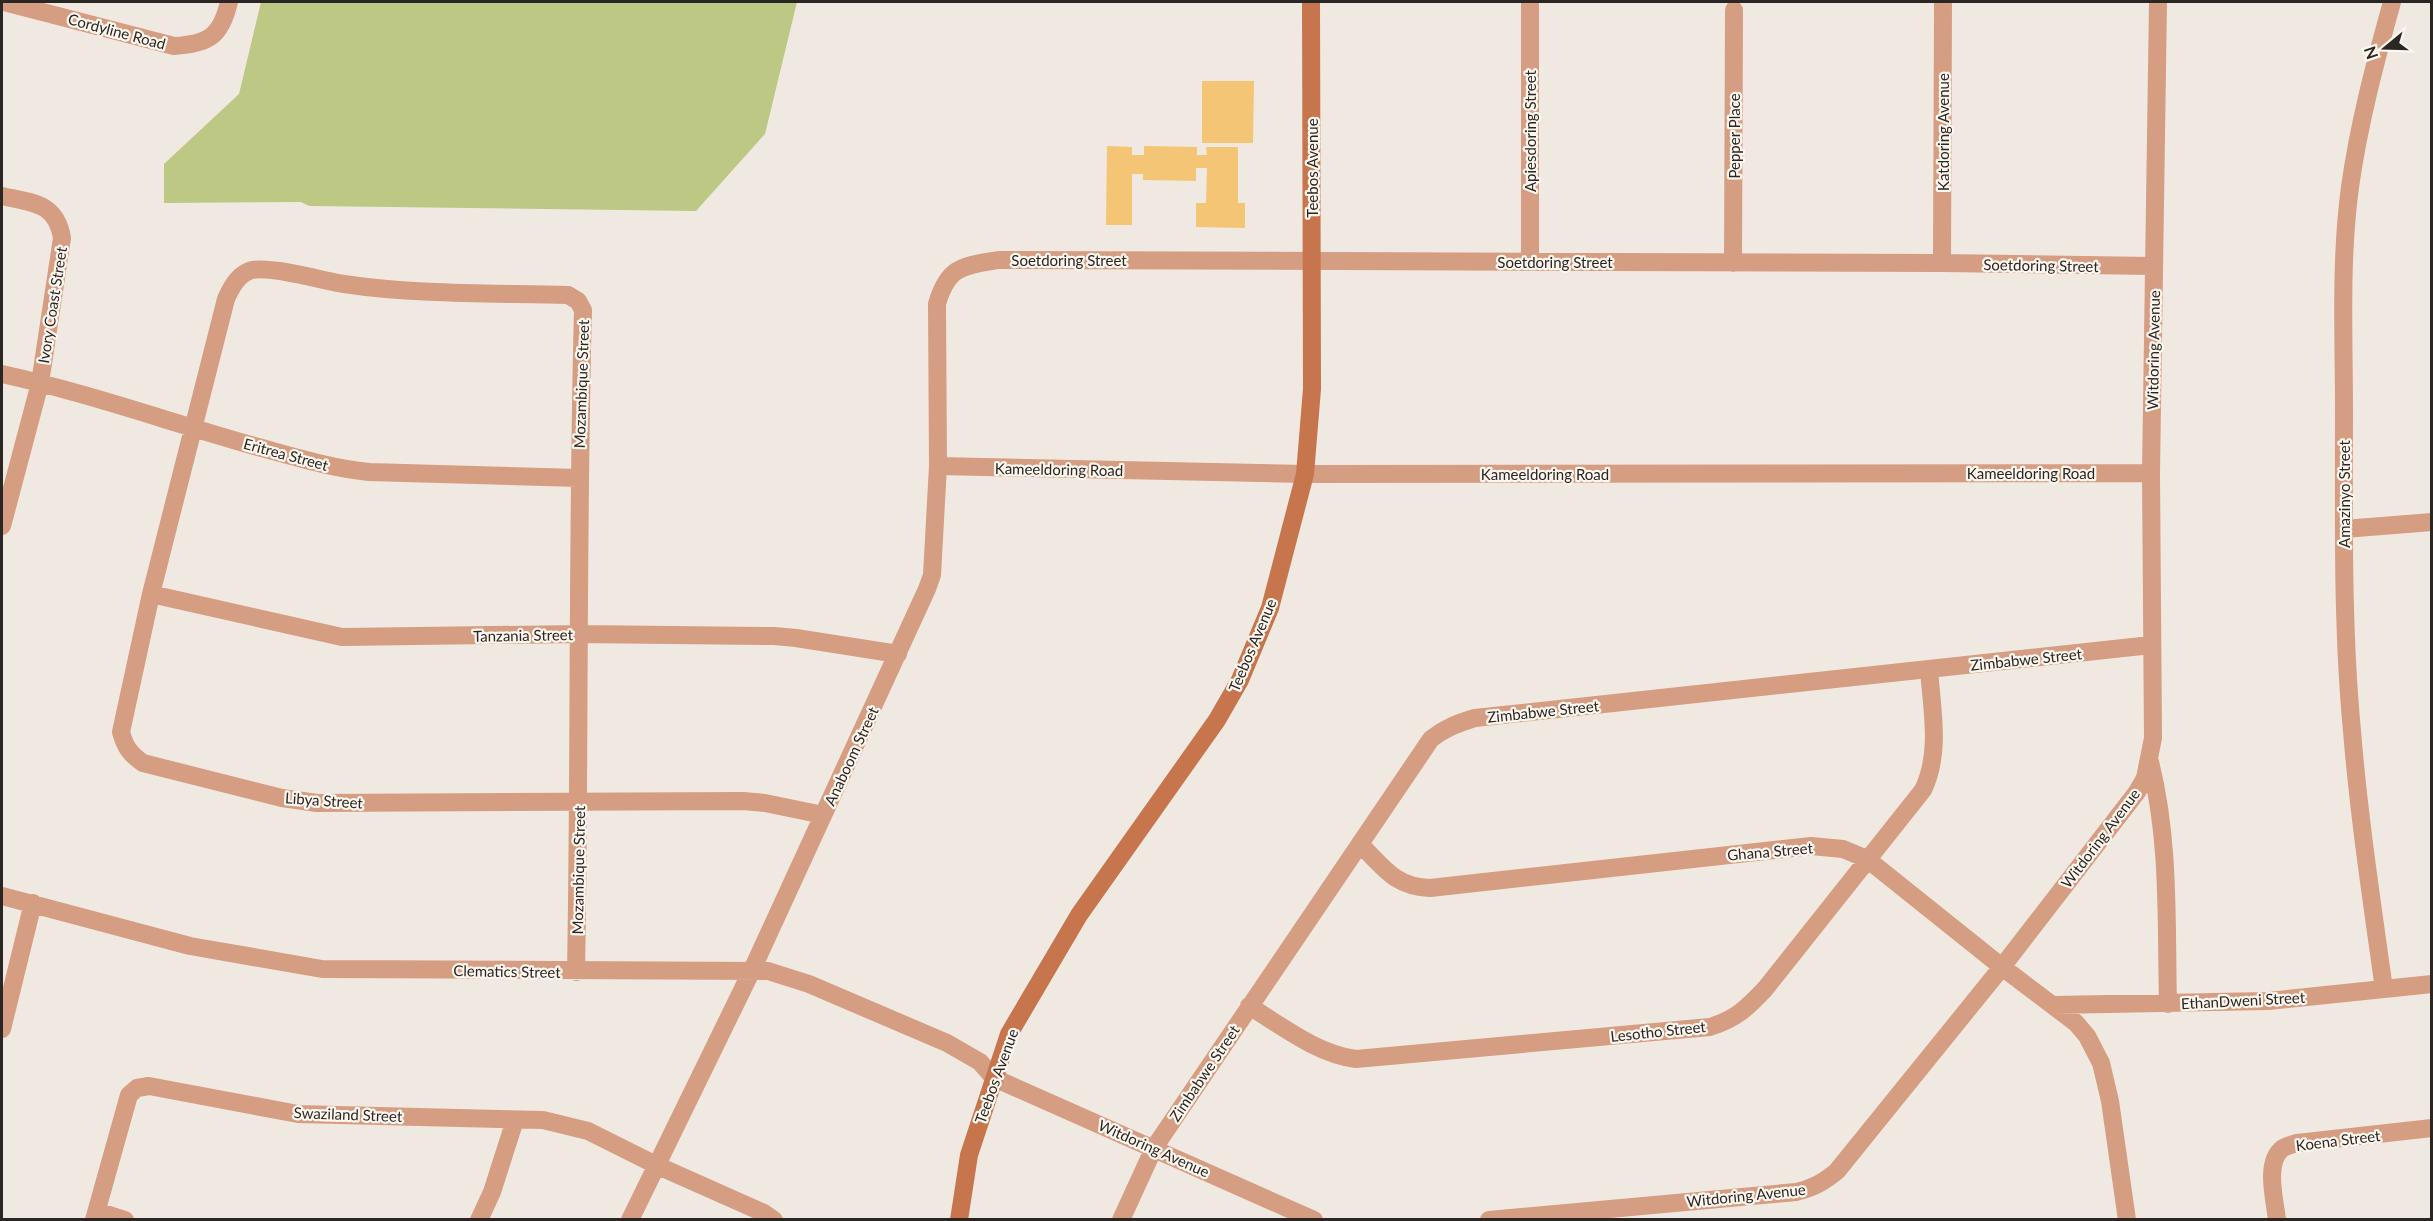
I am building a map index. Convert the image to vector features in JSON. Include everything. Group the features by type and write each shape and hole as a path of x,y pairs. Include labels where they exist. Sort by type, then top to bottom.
{"street":[{"name":"Cordyline Road","path":"9,2 174,46 195,45 213,36 224,22 229,2"},
{"name":"Teebos Avenue","path":"959,1220 969,1155 1009,1034 1079,915 1217,720 1240,680 1270,608 1305,474 1312,389 1311,2"},
{"name":"Apiesdoring Street","path":"1530,2 1530,261"},
{"name":"Katdoring Avenue","path":"1942,263 1943,2"},
{"name":"Witdoring Avenue","path":"1489,1220 1639,1212 1796,1192 1812,1189 1824,1182 1837,1171 2002,967 2137,792 2145,778 2153,738 2151,473 2158,2"},
{"name":"Amazinyo Street","path":"2384,989 2361,824 2351,729 2346,640 2345,232 2364,105 2392,2"},
{"name":"Pepper Place","path":"1733,262 1734,10"},
{"name":"Ivory Coast Street","path":"2,196 39,205 50,211 60,223 62,238 40,382"},
{"name":"Soetdoring Street","path":"959,269 998,260 1942,263 2153,266"},
{"name":"Mozambique Street","path":"193,429 226,299 233,285 250,271 264,269 345,285 411,290 568,295 578,301 583,310 579,478 579,801 576,972"},
{"name":"Anaboom Street","path":"630,1220 752,970 898,654 932,575 938,466 937,304 942,286 948,277 959,269"},
{"name":"Eritrea Street","path":"2,374 40,382 193,429 343,469 369,472 579,478"},
{"path":"2,526 40,382"},
{"name":"Libya Street","path":"193,429 121,732 131,755 143,763 282,798 317,803 743,801 765,803 823,815"},
{"name":"Kameeldoring Road","path":"938,466 1305,474 2151,473"},
{"path":"2344,529 2432,522"},
{"name":"Tanzania Street","path":"152,594 342,637 579,634 774,636 898,654"},
{"name":"Zimbabwe Street","path":"1121,1220 1154,1148 1248,1006 1431,739 1455,724 1487,717 2151,645"},
{"name":"Lesotho Street","path":"1248,1006 1326,1052 1356,1059 1710,1027 1728,1022 1746,1009 1765,989 1923,790 1931,774 1934,736 1929,670"},
{"path":"2150,760 2160,799 2164,833 2168,1004"},
{"name":"Ghana Street","path":"1359,844 1402,883 1431,888 1811,846 1843,849 1867,859 2002,967 2054,1005 2087,1035 2101,1063 2118,1147 2127,1220"},
{"name":"Clematics Street","path":"2,896 190,945 322,969 576,972 768,971 809,984 947,1043 980,1062 994,1078"},
{"path":"2,1029 33,903"},
{"name":"EthanDweni Street","path":"2054,1005 2268,1001 2432,984"},
{"name":"Witdoring Avenue","path":"994,1078 1314,1220"},
{"name":"Swaziland Street","path":"96,1215 129,1095 137,1088 149,1086 298,1114 543,1120 588,1131 656,1165 764,1212 774,1220"},
{"path":"479,1220 492,1192 516,1120"},
{"name":"Koena Street","path":"2277,1220 2272,1172 2276,1158 2284,1148 2297,1143 2432,1128"},
{"path":"96,1215 124,1220"}],"green space":[{"path":"261,2 797,2 765,134 696,211 309,206 301,202 164,203 164,164 239,94"}],"building":[{"path":"1202,81 1254,81 1253,143 1202,143"},
{"path":"1107,146 1132,147 1132,155 1144,155 1144,146 1197,147 1197,155 1207,155 1206,147 1238,147 1238,203 1245,203 1245,228 1196,227 1196,203 1206,203 1207,168 1196,168 1196,181 1143,180 1143,174 1132,174 1132,225 1106,225"}]}
